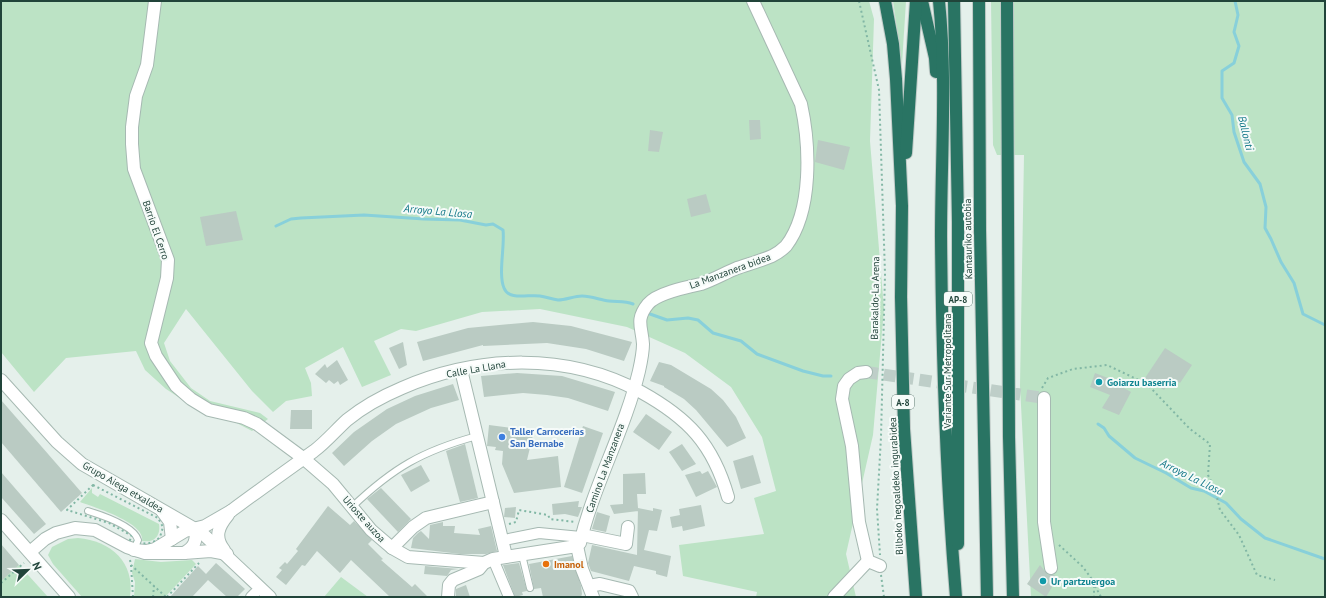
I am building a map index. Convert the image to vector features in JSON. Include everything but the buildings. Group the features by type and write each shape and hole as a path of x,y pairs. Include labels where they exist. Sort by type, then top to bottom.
{"highway":[{"path":"884,1 893,44 902,206"},
{"name":"A-8","path":"902,206 916,1"},
{"path":"922,1 935,58 941,160"},
{"path":"939,1 943,59 941,160 945,439 957,597"},
{"name":"Variante Sur Metropolitana","path":"954,1 959,431 957,597"},
{"name":"Kantauriko autobia","path":"978,1 980,230 987,597"},
{"path":"1007,1 1009,437 1013,597"},
{"name":"Bilboko hegoaldeko ingurabidea","path":"902,206 901,297 904,429 916,597"}],"street":[{"name":"Barrio El Cerro","path":"155,1 147,66 136,96 132,126 134,169 168,260 167,278 151,343 156,356 166,372 176,386 191,399 209,410 244,418 257,424 303,458"},
{"name":"La Manzanera bidea","path":"635,389 643,344 639,325 641,314 649,302 668,292 703,283 773,256 786,246 796,227 803,206 807,156 805,123 801,104 753,1"},
{"name":"Calle La Llana","path":"231,511 315,450 347,420 383,398 420,381 460,370 492,364 518,362 552,364 584,370 635,389 670,409 687,423 703,442 715,461 728,497"},
{"path":"460,370 506,556"},
{"path":"866,372 858,373 849,379 844,386 842,398 852,446 859,522 868,561"},
{"name":"Grupo Aiega etxaldea","path":"1,380 57,442 82,464 159,507 201,525"},
{"name":"Camino La Manzanera","path":"580,539 592,500 635,389"},
{"path":"1044,398 1044,522 1051,568"},
{"name":"Urioste auzoa","path":"303,458 333,484 370,530 392,548 408,557 488,561"},
{"path":"392,548 413,526 426,518 493,502"},
{"path":"159,507 170,522 172,538"},
{"path":"31,554 45,539 56,533 75,528 95,530 133,547 146,551 155,549 185,531 231,511"},
{"path":"227,554 219,542 218,535 221,524 231,511"},
{"path":"1,520 69,597"},
{"path":"201,525 212,542 227,554 270,597"},
{"path":"184,553 193,547 201,525"},
{"path":"509,539 539,533 626,544 628,527"},
{"path":"448,597 449,585 453,580 479,569 488,561 506,556 522,555 580,539"},
{"path":"580,539 582,569 591,592 600,584 629,591 632,597"},
{"path":"133,547 156,554 211,551 227,554"},
{"path":"488,561 509,597"},
{"path":"868,561 880,566"},
{"path":"834,597 868,561"}],"lane":[{"path":"352,507 375,486 405,464 433,450 477,436"},
{"path":"88,511 107,517 131,530 137,538 133,547"},
{"path":"522,555 530,588"}],"path":[{"name":"Barakaldo-La Arena","path":"859,1 879,90 885,274 881,437 877,509 880,566 884,597"},
{"path":"1044,398 1041,390 1048,378 1073,369 1107,365 1146,384 1190,429 1210,444 1208,475 1215,489 1220,510 1239,535 1257,575 1275,580"},
{"path":"67,510 93,484 158,518 162,523 162,532 156,541 133,547 131,565 133,597"},
{"path":"499,526 516,522 519,510 548,515 550,519 577,522"},
{"path":"1046,534 1083,567 1094,582 1094,585 1101,597"},
{"path":"1,584 31,554"},
{"path":"131,565 167,597 202,561"},
{"path":"1094,585 1094,597"},
{"path":"152,597 154,586"}],"green space":[{"path":"1,1 869,1 874,19 870,141 884,309 873,435 846,554 856,597 756,597 757,592 683,576 679,545 764,534 754,498 776,491 762,437 731,387 685,353 627,327 540,309 482,312 416,331 401,329 374,341 391,375 362,387 343,347 305,368 311,383 312,396 286,401 273,412 252,391 186,309 164,343 170,361 191,388 210,401 260,413 268,419 252,431 229,419 195,408 166,389 145,370 136,351 66,358 34,392 1,352"},
{"path":"893,1 906,1 902,64"},
{"path":"991,1 1325,1 1325,597 1031,597 1020,386 1024,155 997,155 993,145"},
{"path":"92,488 92,493 98,497 100,494 159,524 159,532 156,538 150,541 142,541 141,534 128,522 80,502"},
{"path":"78,538 101,544 118,556 129,573 131,585 130,597 82,597 53,564 48,555 52,547 68,539"},
{"path":"135,559 161,562 192,560 196,564 165,597 134,597 135,582 132,573"},
{"path":"19,565 48,597 1,597 1,579"},
{"path":"341,577 368,597 324,597"}],"waterway":[{"name":"Ballonti","path":"1235,1 1238,15 1234,32 1239,46 1234,63 1222,71 1222,98 1232,115 1234,132 1244,162 1260,184 1266,207 1265,228 1281,262 1294,283 1303,314 1325,325"},
{"name":"Arroyo La Llosa","path":"276,226 291,219 364,215 460,220 486,225 493,224 503,230 502,282 504,288 510,294 515,296 540,296 558,300 586,296 633,304"},
{"name":"Arroyo La Llosa","path":"650,314 667,320 688,318 698,320 713,333 741,341 757,354 803,371 823,376 831,376"},
{"name":"Arroyo La Llosa","path":"1098,424 1104,428 1109,436 1135,458 1166,473 1191,488 1204,491 1226,503 1241,519 1265,538 1325,559"}],"tunnel":[{"path":"866,372 1044,398"}],"place":[{"name":"Goiarzu baserria","path":"1099,382"},
{"name":"Taller Carrocerías San Bernabe","path":"502,437"},
{"name":"Imanol","path":"546,564"},
{"name":"Ur partzuergoa","path":"1043,581"}]}
